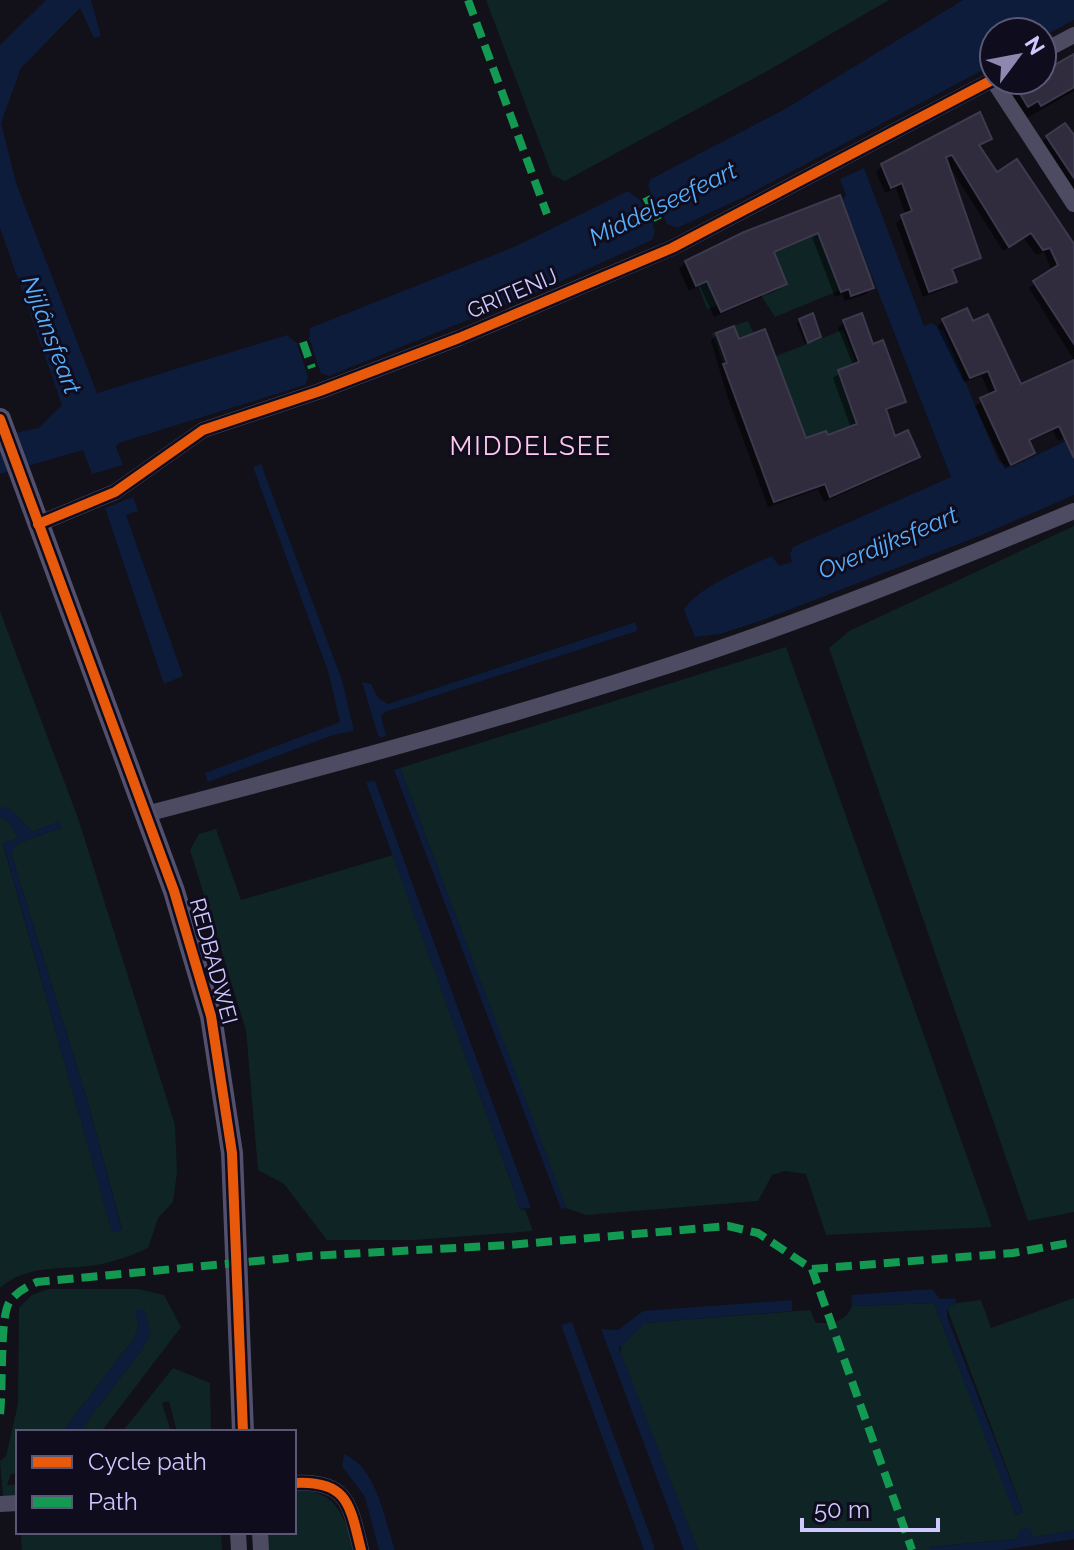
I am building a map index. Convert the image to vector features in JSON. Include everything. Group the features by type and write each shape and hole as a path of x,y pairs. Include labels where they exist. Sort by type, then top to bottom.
{"street":[{"name":"GRITENIJ","path":"38,524 115,492 203,430 320,391 417,354 672,248 978,87"},
{"path":"1004,96 1074,204"},
{"name":"REDBADWEI","path":"0,419 189,935 218,1055 232,1153 243,1430"},
{"path":"146,814 431,739 651,672 849,600 1074,511"},
{"path":"296,1483 318,1482 343,1496 351,1509 361,1550"}],"green space":[{"path":"486,0 889,0 771,69 565,181 552,175"},
{"path":"842,200 872,277 775,317 760,294 707,309 690,264"},
{"path":"748,321 764,355 771,358 843,330 895,459 826,477 773,498 712,333"},
{"path":"1074,526 1074,1212 1028,1221 829,648 849,631"},
{"path":"0,611 78,818 175,1125 177,1172 173,1202 158,1218 148,1248 104,1263 31,1272 0,1288 0,817 11,824 18,838 3,844 112,1231 122,1229 89,1106 11,853 16,844 61,828 59,822 32,832 16,815 0,807"},
{"path":"786,647 992,1227 826,1235 806,1174 785,1171 772,1175 758,1201 586,1215 566,1208 400,768"},
{"path":"216,829 241,900 393,855 520,1209 525,1210 533,1231 415,1240 327,1240 284,1184 258,1170 246,1030 190,850 199,834"},
{"path":"48,1289 138,1289 164,1295 181,1327 103,1430 81,1430 144,1347 139,1324 135,1337 64,1430 16,1430 16,1473 11,1474 7,1485 16,1485 16,1497 3,1496 0,1461 6,1456 18,1404 19,1308 32,1295"},
{"path":"1074,1298 1074,1530 1033,1538 1029,1528 1017,1539 929,1547 929,1550 698,1550 620,1355 622,1341 644,1323 810,1310 816,1323 827,1323 842,1319 852,1306 934,1303 1016,1515 1023,1512 947,1308 956,1303 981,1300 991,1328"},
{"path":"173,1368 210,1383 211,1430 176,1430 169,1401 162,1403 170,1430 124,1430"},
{"path":"296,1491 308,1491 329,1499 336,1507 347,1526 354,1550 266,1550 265,1534 296,1534"},
{"path":"21,1534 221,1534 222,1550 22,1550"}],"water":[{"path":"46,0 91,0 101,36 94,38 80,8 21,68 1,123 16,183 97,393 287,335 298,344 309,340 310,328 514,247 628,191 640,200 651,194 648,186 651,179 785,109 963,0 1074,0 1074,20 1058,28 1058,16 978,16 978,73 740,199 677,228 667,224 664,217 652,223 655,231 652,240 535,293 329,376 321,373 318,366 306,370 308,378 305,385 119,443 116,447 123,465 92,474 83,450 0,474 0,436 39,428 62,405 0,228 0,45"},
{"name":"Overdijksfeart","path":"864,168 924,326 932,323 944,331 999,462 1012,467 1074,437 1074,495 982,535 760,621 720,634 695,637 684,610 689,602 710,587 771,556 780,566 792,562 790,554 793,547 951,477 842,200 846,195 840,179"},
{"path":"261,464 342,680 354,731 333,735 208,782 205,773 340,722 328,671 253,467"},
{"path":"133,497 138,511 126,515 183,676 164,684 105,508"},
{"path":"636,622 637,631 385,712 381,716 386,735 381,738 378,735 362,682 371,684 378,698 388,704"},
{"path":"400,768 566,1208 561,1209 394,770"},
{"path":"375,781 531,1208 520,1209 366,782"},
{"path":"0,807 11,809 32,832 60,821 61,828 17,844 11,853 89,1106 122,1230 112,1232 3,843 18,838 11,824 0,817"},
{"path":"932,1289 940,1299 955,1298 956,1303 947,1308 947,1317 1023,1512 1015,1515 934,1303 852,1306 851,1295"},
{"path":"792,1300 792,1311 645,1323 619,1348 698,1550 684,1550 601,1329 618,1330 643,1311"},
{"path":"144,1308 151,1333 144,1347 81,1430 64,1430 135,1337 139,1324 135,1311"},
{"path":"572,1322 654,1550 644,1550 561,1325"},
{"path":"344,1454 356,1461 372,1483 395,1550 379,1550 365,1497 342,1466"},
{"path":"1029,1527 1034,1537 1074,1530 1074,1539 1003,1550 929,1550 929,1547 1017,1539 1019,1530"}],"pier":[{"path":"652,194 664,217 652,223 640,200"},
{"path":"310,340 318,366 306,370 297,344"}],"building":[{"path":"1074,54 1074,87 1041,106 1038,101 1028,107 1021,96 1058,96 1058,63"},
{"path":"980,112 992,139 979,145 997,172 1017,159 1074,244 1074,344 1033,281 1058,265 1050,248 1043,250 1031,233 1009,247 952,155 946,157 981,258 952,269 957,282 929,292 901,215 912,211 902,183 891,188 881,164"},
{"path":"1065,123 1074,135 1074,178 1046,136"},
{"path":"840,195 874,288 851,296 849,289 841,292 818,233 774,252 787,284 721,312 707,281 696,286 685,261 744,232"},
{"path":"967,308 973,321 988,314 1021,384 1074,360 1074,458 1059,426 1029,440 1035,453 1011,465 980,398 996,391 988,371 970,378 942,319"},
{"path":"813,313 821,337 808,343 799,319"},
{"path":"862,313 873,344 883,340 906,402 886,409 895,436 908,430 920,457 830,497 825,484 774,502 723,364 727,363 716,333 734,326 739,339 765,329 806,438 826,431 828,435 857,424 838,370 859,362 843,320"}],"marked path":[{"path":"468,0 547,214"},
{"path":"646,197 658,220"},
{"path":"303,342 312,368"},
{"path":"0,1414 5,1314 13,1297 37,1282 309,1256 509,1245 728,1226 758,1233 812,1269 912,1550"},
{"path":"812,1269 1013,1253 1074,1242"}],"cycle path":[{"path":"38,524 115,492 203,430 320,391 459,338 672,248 978,87"},
{"path":"0,419 174,891 211,1016 232,1153 243,1430"},
{"path":"296,1483 326,1486 344,1498 361,1550"}],"district":[{"name":"MIDDELSEE","path":"531,446"}],"water label":[{"name":"Middelseefeart","path":"663,204"},
{"name":"Nijlânsfeart","path":"51,335"}]}
